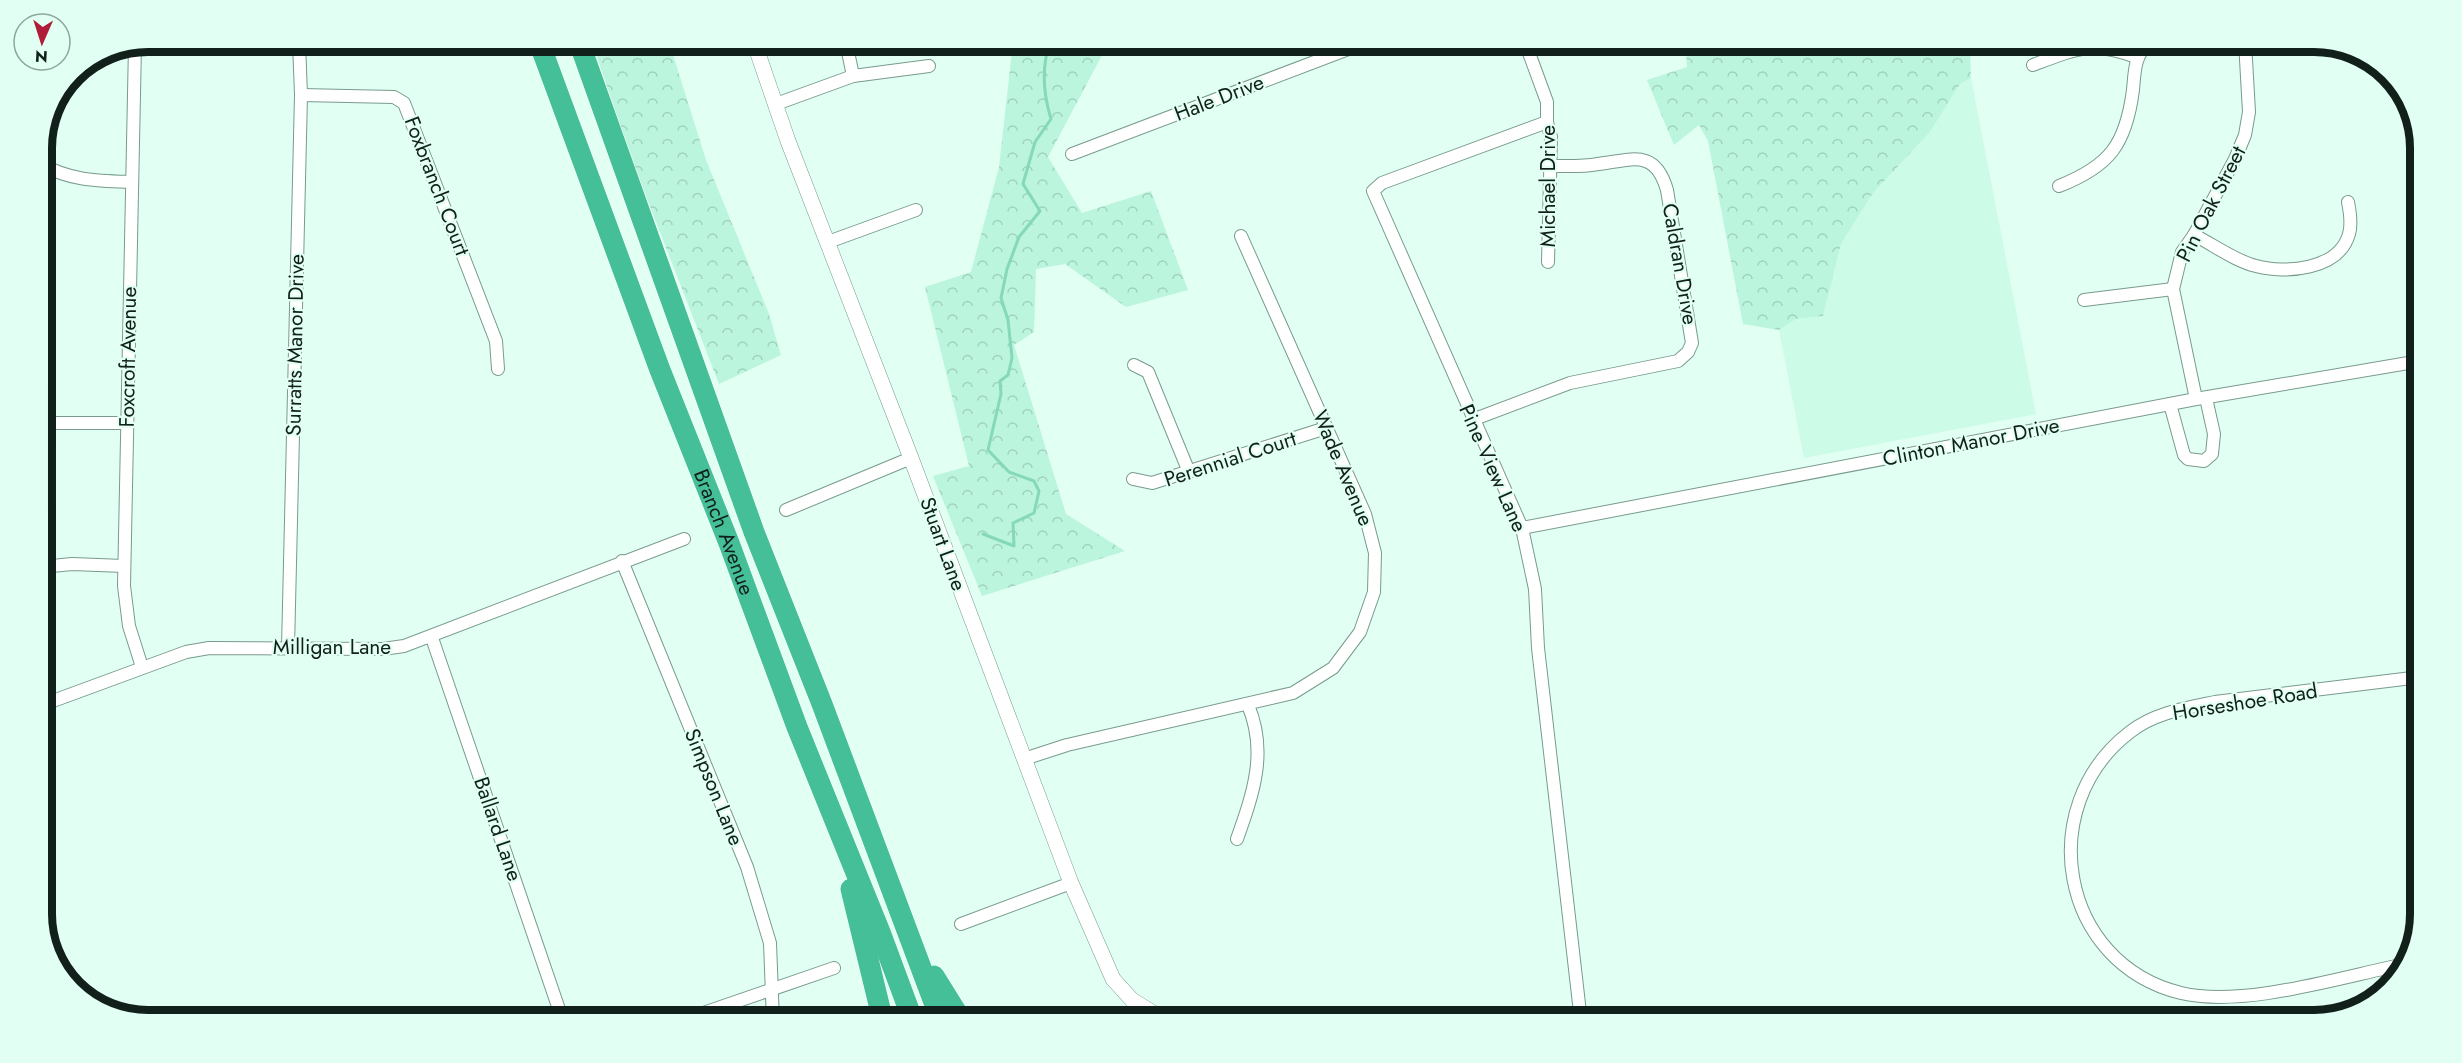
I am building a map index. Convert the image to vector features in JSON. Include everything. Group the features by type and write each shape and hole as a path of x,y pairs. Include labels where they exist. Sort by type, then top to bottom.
{"highway":[{"name":"Branch Avenue","path":"543,53 660,370 909,1010"},
{"name":"Branch Avenue","path":"583,53 750,521 937,1010"},
{"path":"813,766 855,902 880,1010"},
{"path":"891,887 932,974 955,1010"}],"street":[{"name":"Foxcroft Avenue","path":"135,53 126,423 128,478 124,566 129,626 142,667"},
{"name":"Surratts Manor Drive","path":"288,648 301,95 299,53"},
{"name":"Stuart Lane","path":"758,53 1071,882 1113,979 1132,1000 1148,1010"},
{"path":"848,53 853,76"},
{"name":"Hale Drive","path":"1072,154 1338,53"},
{"name":"Michael Drive","path":"1529,53 1547,102 1547,122 1551,137 1548,262"},
{"path":"2033,64 2069,53"},
{"path":"2123,53 2136,57"},
{"path":"2059,186 2095,170 2110,156 2121,139 2132,95 2136,57 2139,53"},
{"name":"Pin Oak Street","path":"2170,404 2184,455 2188,459 2204,461 2212,454 2215,442 2201,399 2173,289 2182,252 2194,235 2235,159 2245,135 2249,112 2246,53"},
{"path":"776,104 853,76 929,66"},
{"name":"Foxbranch Court","path":"301,95 394,98 404,103 496,341 498,369"},
{"name":"Pine View Lane","path":"1547,122 1374,188 1378,208 1522,528 1535,589 1538,648 1580,1010"},
{"name":"Caldran Drive","path":"1472,420 1570,383 1678,361 1688,352 1692,343 1667,190 1657,169 1639,158 1582,166 1550,166"},
{"path":"53,170 75,178 132,182"},
{"path":"2194,235 2255,266 2304,269 2328,259 2347,240 2350,227 2348,202"},
{"path":"828,242 916,210"},
{"name":"Wade Avenue","path":"1024,759 1067,745 1293,693 1333,668 1360,632 1374,592 1375,553 1365,514 1241,236"},
{"path":"2084,300 2173,289"},
{"name":"Clinton Manor Drive","path":"1522,528 2170,404 2409,364"},
{"path":"1134,365 1148,372 1189,472"},
{"path":"53,423 126,423"},
{"name":"Perennial Court","path":"1133,479 1152,483 1326,428"},
{"path":"786,510 911,458"},
{"name":"Milligan Lane","path":"53,701 186,652 209,648 383,649 432,638 622,561 684,539"},
{"name":"Simpson Lane","path":"622,561 747,867 770,943 772,1010"},
{"path":"53,566 72,564 124,566"},
{"name":"Ballard Lane","path":"432,638 559,1010"},
{"name":"Horseshoe Road","path":"2394,966 2251,996 2210,998 2181,993 2155,985 2124,965 2094,933 2078,899 2070,844 2074,816 2087,780 2115,744 2150,720 2215,702 2410,678"},
{"path":"1237,839 1255,788 1259,756 1255,721 1248,705"},
{"path":"961,924 1071,882"},
{"path":"713,1010 834,968"}],"shaded area":[{"path":"1971,78 2036,414 1804,458 1779,330 1796,319 1823,316 1841,244 1873,193 1930,132 1960,84"}],"green space":[{"path":"596,53 672,53 706,160 769,314 781,355 719,384 630,155"},
{"path":"1012,53 1103,53 1048,157 1082,213 1151,191 1188,290 1126,307 1065,264 1036,269 1034,332 1014,345 1066,514 1125,551 982,596 933,476 969,466 925,287 971,272 999,167"},
{"path":"1686,53 1970,53 1971,78 1960,84 1930,132 1873,193 1841,244 1823,316 1796,319 1779,330 1743,324 1708,141 1699,125 1674,145 1647,80 1687,67"}],"waterway":[{"path":"983,534 1014,546 1013,523 1034,513 1039,491 1034,481 1009,472 988,450 1001,394 1000,381 1008,375 1012,358 1008,320 1001,298 1007,269 1019,237 1040,211 1023,184 1035,142 1051,119 1044,80 1047,53"}]}
